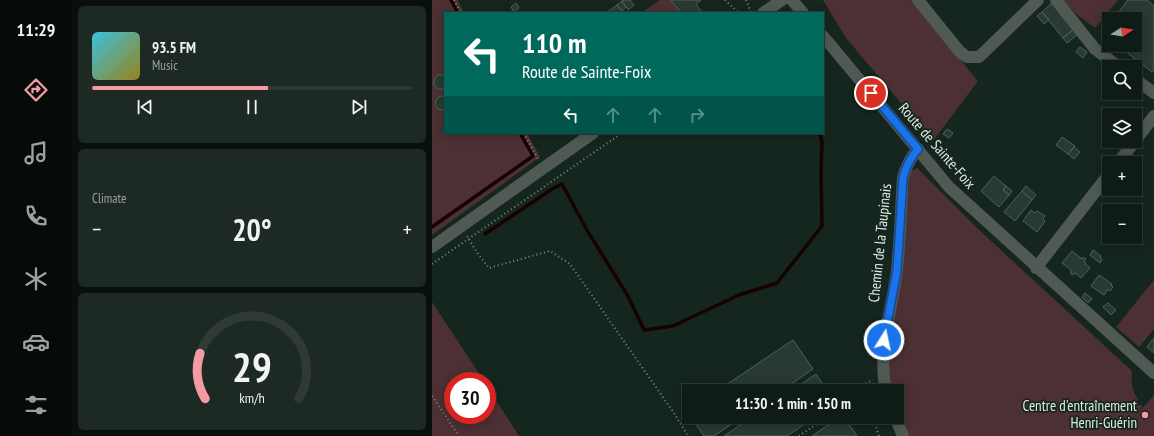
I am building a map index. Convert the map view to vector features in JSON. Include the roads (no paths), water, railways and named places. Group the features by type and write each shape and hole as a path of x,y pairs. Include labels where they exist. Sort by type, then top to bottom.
{"street":[{"path":"757,12 782,0"},
{"path":"792,0 802,12"},
{"path":"918,0 960,52 967,57 979,56 1038,0"},
{"path":"1056,0 1095,49 1110,60"},
{"name":"Route de Sainte-Foix","path":"824,37 949,187 1036,268 1154,373"},
{"path":"1142,84 1154,93"},
{"path":"1142,132 1154,116"},
{"path":"432,247 592,134"},
{"path":"1123,156 1130,148"},
{"name":"Chemin de la Taupinais","path":"884,384 882,376 882,358 897,270 903,178 906,166 911,156 918,149"},
{"path":"1036,268 1102,183"},
{"path":"898,424 903,436"}],"waterway":[{"path":"451,0 457,12"},
{"path":"432,227 533,156 521,134"},
{"path":"485,234 552,189 562,184 588,232 628,296 644,330 673,326 739,295 777,283 822,226 822,142 820,134"}],"place":[{"name":"Centre d'entraînement Henri-Guérin","path":"1145,415"}]}
